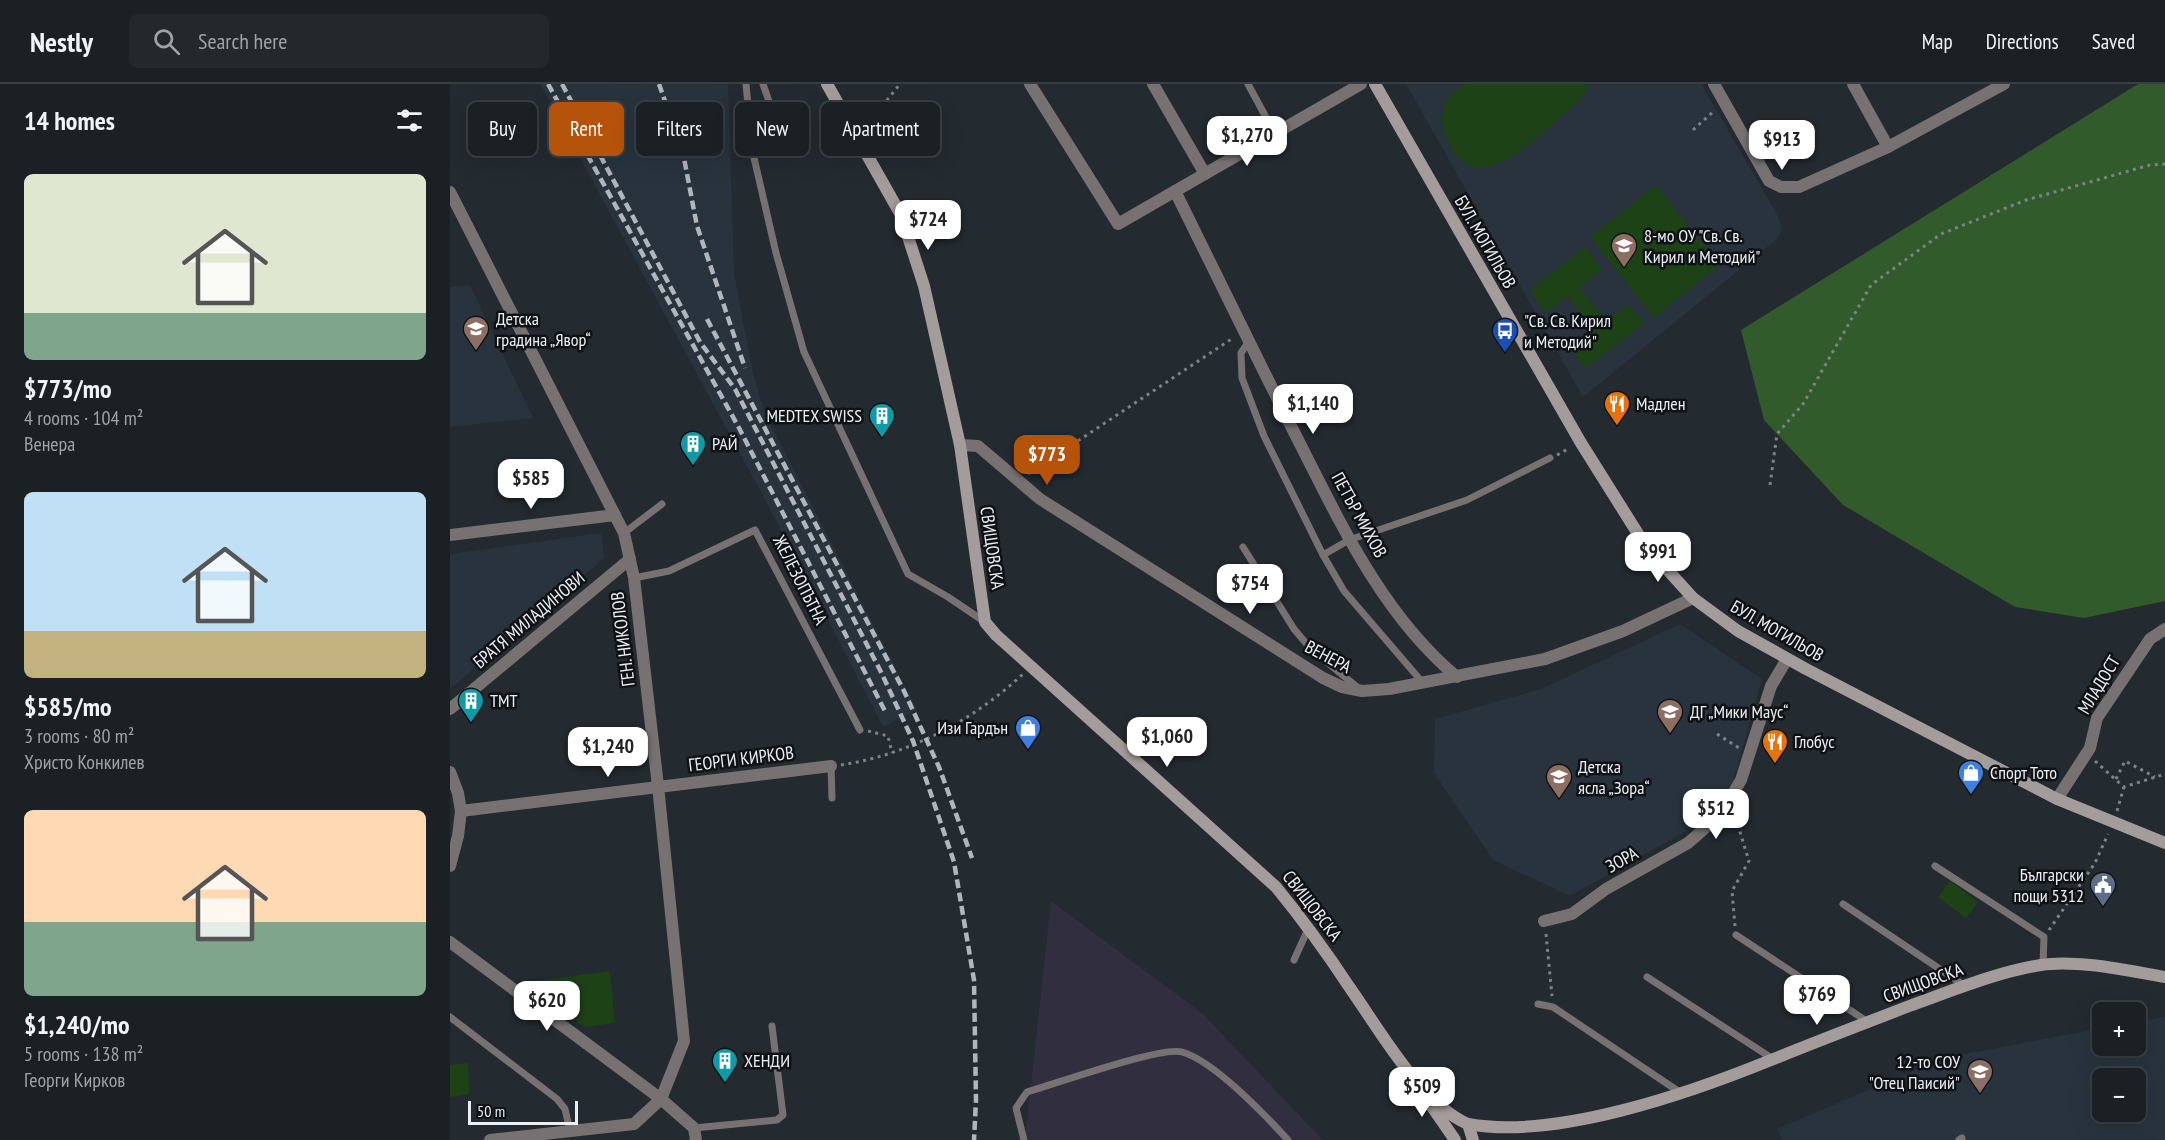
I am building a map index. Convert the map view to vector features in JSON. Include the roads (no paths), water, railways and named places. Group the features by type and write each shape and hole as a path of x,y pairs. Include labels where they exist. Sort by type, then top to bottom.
{"street":[{"name":"СВИЩОВСКА","path":"827,84 901,215 924,286 960,445 986,622 1031,667 1276,887 1309,927 1413,1080 1468,1124 1521,1135 1546,1135 1605,1124 1685,1096 1773,1059 1965,986 2043,964 2110,967 2165,977"},
{"path":"1030,84 1118,224 1361,84"},
{"path":"1153,84 1205,174"},
{"name":"БУЛ. МОГИЛЬОВ","path":"1375,84 1581,443 1645,545 1694,598 1738,631 1787,659 2057,799 2165,843"},
{"path":"1714,84 1769,181 1781,187 1799,187 1888,147 2004,84"},
{"path":"1853,84 1888,147"},
{"name":"ПЕТЪР МИХОВ","path":"1175,191 1349,540 1393,606 1427,649 1457,677"},
{"name":"ГЕН. НИКОЛОВ","path":"450,192 624,532 634,578 684,1041 662,1099"},
{"name":"ВЕНЕРА","path":"960,445 978,446 1017,482 1130,558 1323,678 1342,687 1362,691 1423,683 1545,659 1623,631 1694,598"},
{"path":"450,535 615,515"},
{"name":"БРАТЯ МИЛАДИНОВИ","path":"450,709 630,559"},
{"name":"МЛАДОСТ","path":"2057,799 2090,748 2097,718 2150,639 2165,629"},
{"name":"ЗОРА","path":"1544,921 1572,914 1606,889 1688,843 1713,823 1731,800 1750,755 1771,686 1787,659"},
{"name":"ГЕОРГИ КИРКОВ","path":"461,811 831,766"},
{"path":"450,772 458,793 461,811 458,836 450,866"},
{"path":"450,942 662,1099 695,1134"},
{"path":"1413,1080 1455,1140"},
{"path":"490,1140 634,1124 662,1099"},
{"path":"1468,1124 1473,1140"}],"lane":[{"path":"746,84 753,149 776,253 804,352 908,574 986,622"},
{"path":"762,84 769,102"},
{"path":"1248,84 1275,134"},
{"path":"1246,336 1241,353 1242,378 1264,436 1323,555 1344,591 1423,683"},
{"path":"1323,555 1349,540 1467,500 1550,458"},
{"path":"624,532 662,504"},
{"name":"ЖЕЛЕЗОПЪТНА","path":"634,578 669,571 755,530 860,730"},
{"path":"1243,547 1294,629 1310,648 1362,691"},
{"path":"831,766 832,798"},
{"path":"1935,866 2044,937 2043,964"},
{"path":"1843,904 1965,986"},
{"path":"1294,960 1309,927"},
{"path":"1736,935 1868,1022"},
{"path":"1647,977 1773,1059"},
{"path":"1538,1004 1553,1007 1685,1096"},
{"path":"450,1017 557,1100 565,1109 570,1131"},
{"path":"695,1134 777,1120 783,1115 772,1026"},
{"path":"1024,1140 1016,1108 1027,1092 1158,1052 1181,1052 1202,1062 1263,1113 1288,1140"}],"railway":[{"path":"548,84 738,426 886,713"},
{"path":"562,84 700,342 735,389 882,674 913,741 954,862 974,980 976,1100 974,1140"},
{"path":"659,84 683,153 697,226 745,368"},
{"path":"707,319 904,691 939,767 972,858"}],"place":[{"name":"8-мо ОУ \"Св. Св. Кирил и Методий\"","path":"1624,269"},
{"name":"Детска градина „Явор“","path":"476,352"},
{"name":"\"Св. Св. Кирил и Методий\"","path":"1505,354"},
{"name":"Мадлен","path":"1617,427"},
{"name":"MEDTEX SWISS","path":"882,439"},
{"name":"РАЙ","path":"693,467"},
{"name":"TMT","path":"471,724"},
{"name":"ДГ „Мики Маус“","path":"1670,735"},
{"name":"Изи Гардън","path":"1028,751"},
{"name":"Глобус","path":"1775,765"},
{"name":"Спорт Тото","path":"1971,796"},
{"name":"Детска ясла „Зора“","path":"1559,800"},
{"name":"Български пощи 5312","path":"2103,908"},
{"name":"ХЕНДИ","path":"725,1084"},
{"name":"12-то СОУ \"Отец Паисий\"","path":"1980,1095"}]}
